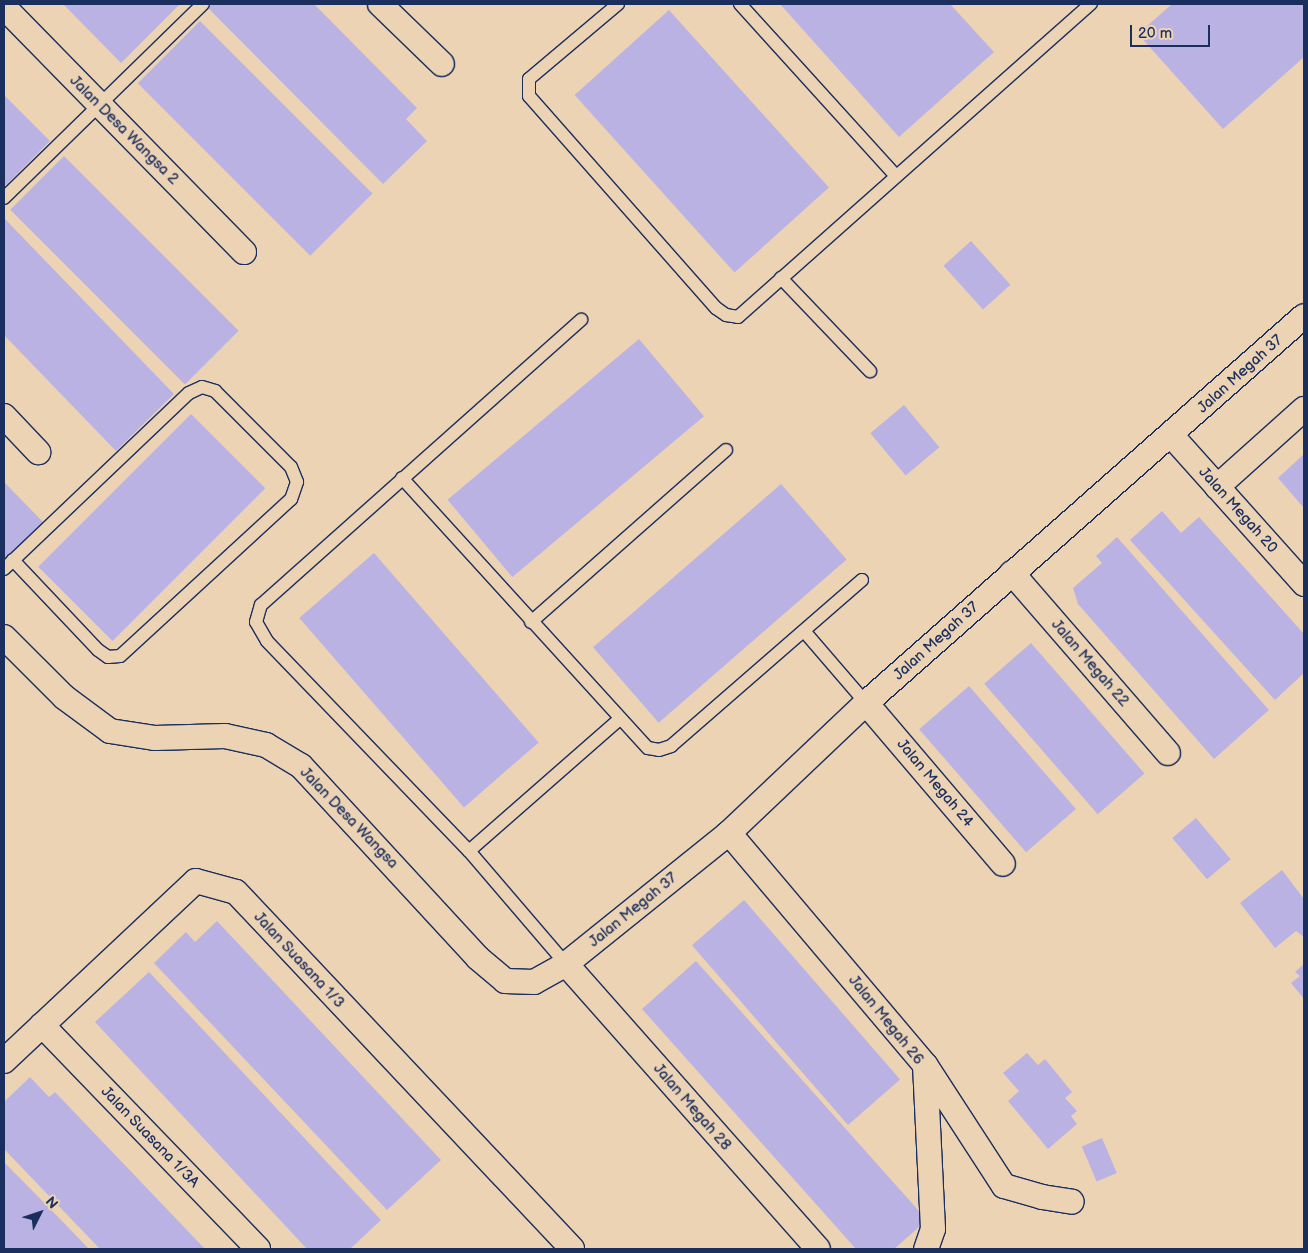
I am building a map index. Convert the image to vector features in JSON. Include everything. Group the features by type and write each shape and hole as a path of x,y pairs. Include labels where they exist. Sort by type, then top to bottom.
{"street":[{"path":"380,4 442,64"},
{"name":"Jalan Desa Wangsa 2","path":"4,7 244,252"},
{"name":"Jalan Megah 37","path":"566,964 729,833 866,703 1304,316"},
{"path":"1218,487 1304,409"},
{"path":"4,416 38,452"},
{"name":"Jalan Megah 20","path":"1171,435 1304,584"},
{"name":"Jalan Megah 22","path":"1012,573 1168,753"},
{"name":"Jalan Desa Wangsa","path":"4,637 64,697 110,731 155,738 225,736 266,745 301,766 337,802 478,958 505,980 534,982 566,964"},
{"name":"Jalan Megah 24","path":"866,703 1003,864"},
{"name":"Jalan Megah 26","path":"729,833 925,1065 934,1229 926,1249"},
{"name":"Jalan Suasana 1/3","path":"4,1061 196,881 236,892 572,1249"},
{"name":"Jalan Megah 28","path":"566,964 818,1249"},
{"name":"Jalan Suasana 1/3A","path":"42,1025 258,1249"},
{"path":"925,1065 1004,1186 1042,1197 1072,1202"}],"lane":[{"path":"4,198 202,4"},
{"path":"618,4 529,79 529,96 716,308 726,315 738,317 1091,4"},
{"path":"740,4 896,176"},
{"path":"781,278 870,372"},
{"path":"566,964 470,851 267,641 256,622 261,605 581,320"},
{"path":"202,387 215,391 291,467 296,482 291,499 120,656 108,657 98,650 8,564 189,393 202,387"},
{"path":"531,622 726,450"},
{"path":"402,478 531,622 648,748 659,750 670,746 862,580"},
{"path":"804,632 866,703"},
{"path":"470,851 620,719"}],"building":[{"path":"63,4 180,4 121,63"},
{"path":"212,4 314,4 417,108 406,119 427,141 383,184 208,8"},
{"path":"780,4 950,4 994,52 899,137"},
{"path":"1172,4 1304,4 1304,57 1223,129 1138,34"},
{"path":"669,10 829,188 735,273 575,95"},
{"path":"200,21 373,194 310,256 138,83"},
{"path":"4,95 50,141 4,187"},
{"path":"64,156 239,331 185,384 10,210"},
{"path":"4,218 174,394 116,451 4,335"},
{"path":"971,241 1010,285 983,310 944,266"},
{"path":"639,339 704,416 512,577 447,500"},
{"path":"904,405 939,447 906,475 870,433"},
{"path":"191,414 265,488 113,641 38,567"},
{"path":"1304,454 1304,508 1278,478"},
{"path":"4,482 45,524 4,565"},
{"path":"781,484 847,559 659,723 593,647"},
{"path":"1162,511 1181,533 1199,517 1304,634 1304,673 1275,700 1130,540"},
{"path":"1117,537 1269,710 1214,759 1078,604 1073,588 1102,563 1096,556"},
{"path":"374,553 539,742 464,807 299,618"},
{"path":"1031,643 1144,774 1098,814 984,684"},
{"path":"969,686 1076,809 1026,852 919,729"},
{"path":"1196,818 1231,859 1207,879 1172,838"},
{"path":"1282,870 1304,899 1304,937 1296,931 1275,948 1240,903"},
{"path":"744,900 900,1080 848,1125 692,945"},
{"path":"217,921 441,1160 387,1210 154,963 186,932 195,942"},
{"path":"696,961 927,1220 894,1249 856,1249 642,1009"},
{"path":"1304,964 1304,999 1291,983 1300,976 1295,972"},
{"path":"149,972 381,1220 350,1249 307,1249 95,1022"},
{"path":"1027,1053 1038,1065 1045,1059 1072,1092 1065,1098 1077,1111 1071,1116 1077,1124 1048,1149 1008,1101 1019,1091 1003,1073"},
{"path":"30,1077 49,1097 55,1092 205,1249 100,1249 4,1149 4,1102"},
{"path":"1102,1138 1117,1173 1097,1182 1082,1147"},
{"path":"4,1162 63,1222 89,1249 4,1249"}]}
